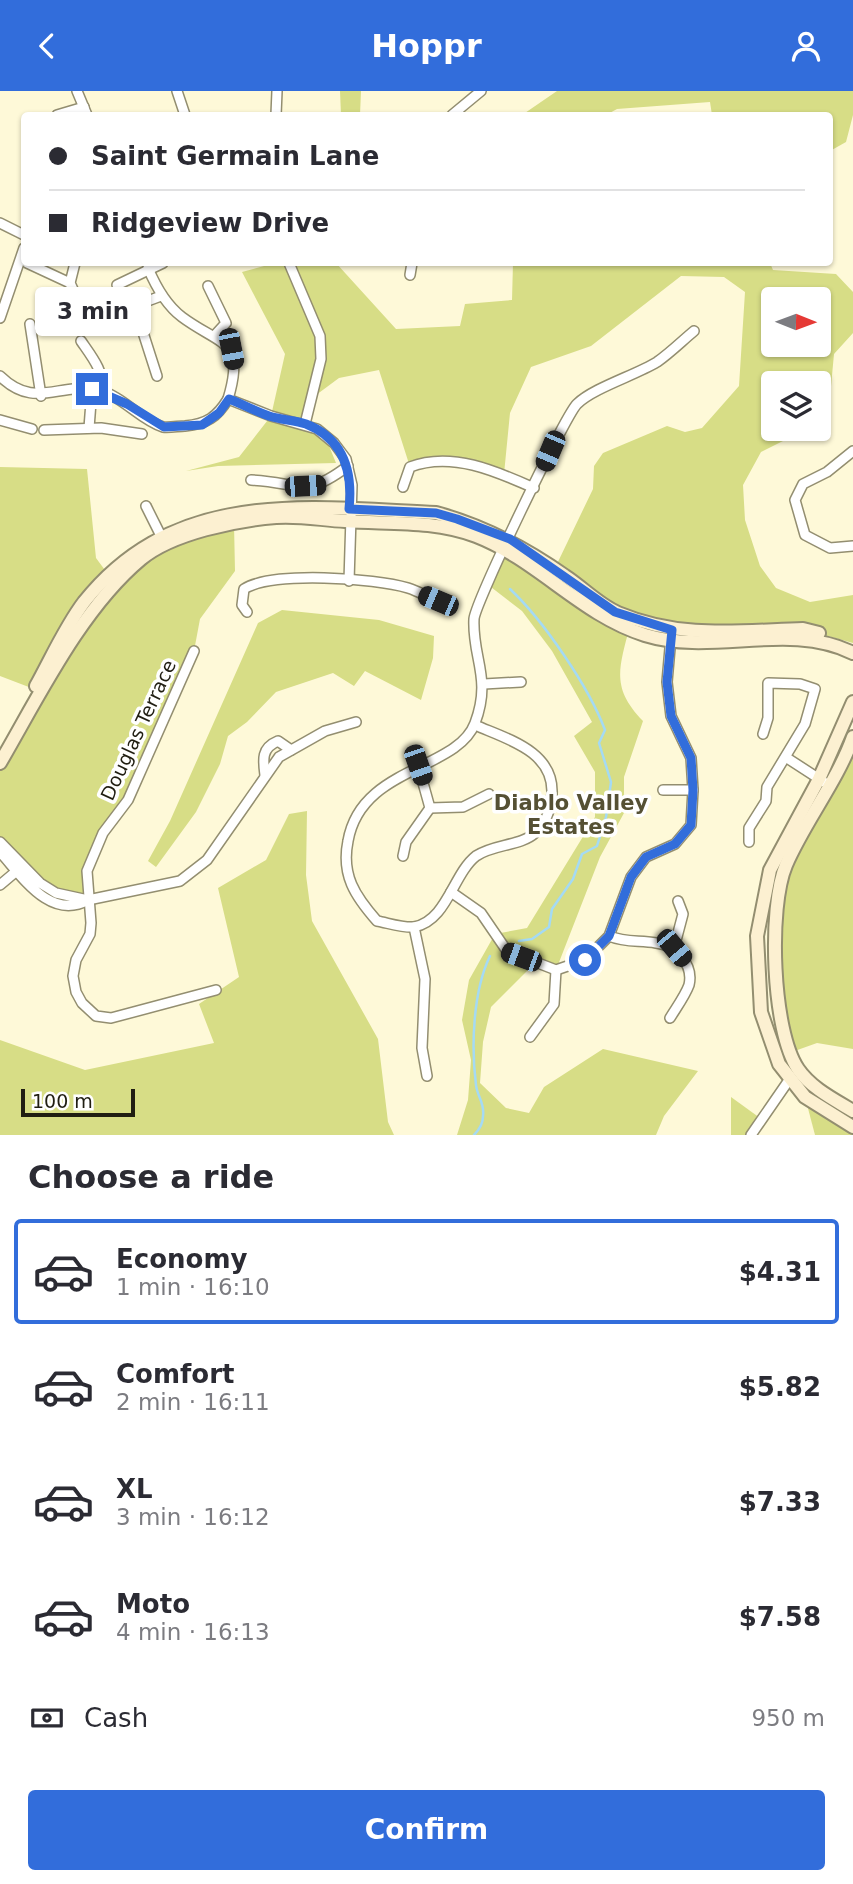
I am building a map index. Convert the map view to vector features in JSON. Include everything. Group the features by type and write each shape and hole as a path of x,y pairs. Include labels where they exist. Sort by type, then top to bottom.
{"street":[{"path":"77,91 85,111"},
{"path":"177,91 184,112"},
{"path":"276,112 277,91"},
{"path":"456,112 481,91"},
{"path":"0,223 21,234"},
{"path":"0,318 22,266"},
{"path":"34,266 70,283"},
{"path":"74,266 70,283 76,296 77,324"},
{"path":"117,285 154,266"},
{"path":"290,266 320,336 321,359 305,424"},
{"path":"410,275 412,266"},
{"path":"0,376 12,388 41,396 72,389 103,392 164,427 202,425 219,413 229,399 236,375 231,349 215,335 182,317 161,296 148,268"},
{"path":"208,286 226,323 215,335"},
{"path":"157,376 140,323 145,302 161,296"},
{"path":"30,324 41,396"},
{"path":"475,725 535,753 547,769 552,785 551,803 546,818 534,834 478,855 464,867 436,913 414,927 377,921 349,883 344,861 354,817 369,797 418,765 443,754 461,741 475,725 484,684 474,618 557,433 578,402 657,362 694,331"},
{"path":"81,341 98,366 103,392"},
{"path":"89,428 92,389"},
{"path":"229,399 271,416 305,424 334,443 348,465 352,485 349,581"},
{"path":"0,420 32,429"},
{"path":"44,430 89,428 142,434"},
{"path":"853,451 827,471 803,484 795,500 806,535 830,548 853,546"},
{"path":"403,487 410,467 427,460 490,468 534,488"},
{"path":"251,480 274,481 289,487 322,485 348,465"},
{"path":"146,506 164,541"},
{"path":"0,749 83,603 132,555 234,512 292,507 350,515 436,513 507,545 615,612 672,636 717,644 805,638 838,646 853,653"},
{"path":"0,763 93,612 142,558 164,541"},
{"path":"247,612 242,605 242,593 254,582 274,578 349,581 408,588 438,601"},
{"path":"672,636 803,629 853,643"},
{"path":"451,892 481,913 506,951 556,970 585,960 609,936 631,877 646,857 675,844 691,825 691,758 671,716 667,682 672,636"},
{"name":"Douglas Terrace","path":"194,651 128,800 92,852 87,871 90,934 76,960 73,976 76,992 82,1003 96,1016 128,1016 216,990"},
{"path":"484,684 521,682"},
{"path":"749,842 749,828 766,801 766,787 805,724 815,689 800,684 768,683 768,718 763,734"},
{"path":"853,702 824,782 785,868 776,905 777,968 783,1033 789,1053 811,1084 853,1111"},
{"path":"0,842 33,890 50,901 77,906 88,900 141,887 180,881 207,860 279,757 325,731 356,723"},
{"path":"853,737 770,870 757,936 761,1012 779,1064 805,1097 853,1127"},
{"path":"265,775 263,756 267,748 278,741 291,750"},
{"path":"786,758 824,782"},
{"path":"418,765 430,808"},
{"path":"663,790 693,790"},
{"path":"430,808 463,807 489,793"},
{"path":"403,856 406,842 430,808"},
{"path":"0,852 19,869"},
{"path":"0,885 19,869"},
{"path":"674,948 683,914 678,901"},
{"path":"414,927 425,979 422,1048 427,1076"},
{"path":"609,936 627,943 656,943 674,948 686,961 689,983 670,1018"},
{"path":"530,1037 554,1004 556,970"},
{"path":"751,1135 789,1080"}],"green space":[{"path":"340,91 361,91 360,112 341,112"},
{"path":"557,91 853,91 853,115 846,142 833,149 833,112 712,112 710,102 617,109 612,112 526,112"},
{"path":"264,266 339,266 396,329 460,326 465,304 512,300 513,266 771,266 773,270 836,274 853,292 853,333 834,354 831,386 831,371 761,371 761,441 783,441 761,452 743,485 745,520 760,566 776,588 810,602 853,595 853,643 803,629 691,633 615,612 555,568 593,489 594,466 603,453 667,426 685,432 702,428 739,386 745,292 724,277 681,276 591,346 531,367 510,413 504,474 427,460 410,467 379,370 339,378 312,398 305,424 325,436 336,463 218,466 186,471 239,457 271,416 285,354 242,272"},
{"path":"0,467 87,469 96,558 110,577 84,603 34,689 0,676"},
{"path":"234,524 235,571 200,619 194,651 128,800 92,852 88,900 56,893 0,842 0,763 93,612 142,558"},
{"path":"504,551 629,629 620,678 626,698 643,721 624,777 624,813 600,857 556,970 536,962 491,1007 483,1042 480,1083 506,1108 529,1113 544,1087 603,1049 698,1071 664,1116 656,1135 457,1135 468,1100 471,1060 462,1020 469,980 495,934 527,928 595,817 595,772 574,736 592,722 552,651 522,611 487,584"},
{"path":"282,610 379,620 434,636 433,658 421,700 365,671 354,686 333,673 276,692 247,722 228,736 220,764 196,812 156,867 148,861 170,821 258,623"},
{"path":"853,737 853,1049 817,1043 789,1053 777,968 784,868"},
{"path":"307,811 306,875 312,921 378,1039 388,1122 394,1135 0,1135 0,1040 85,1070 214,1043 199,1004 239,977 218,888 266,860 289,814"},
{"path":"731,1097 760,1118 751,1135 731,1135"},
{"path":"805,1097 853,1127 853,1135 815,1135"}],"waterway":[{"path":"510,589 550,636 577,675 598,713 605,730 599,743 611,782 606,817 597,846 582,854 573,879 552,909 549,927 532,939 519,941"},
{"path":"474,1135 483,1119 474,1070 475,1019 480,985 490,956"}],"district":[{"name":"Diablo Valley Estates","path":"571,815"}],"route":[{"path":"92,389 127,404 164,427 202,425 219,413 229,399 271,416 305,424 317,429 334,443 346,459 352,485 349,509 436,513 457,519 510,539 615,612 672,630 667,682 671,716 691,758 691,825 675,844 646,857 631,877 609,936 585,960"}]}
